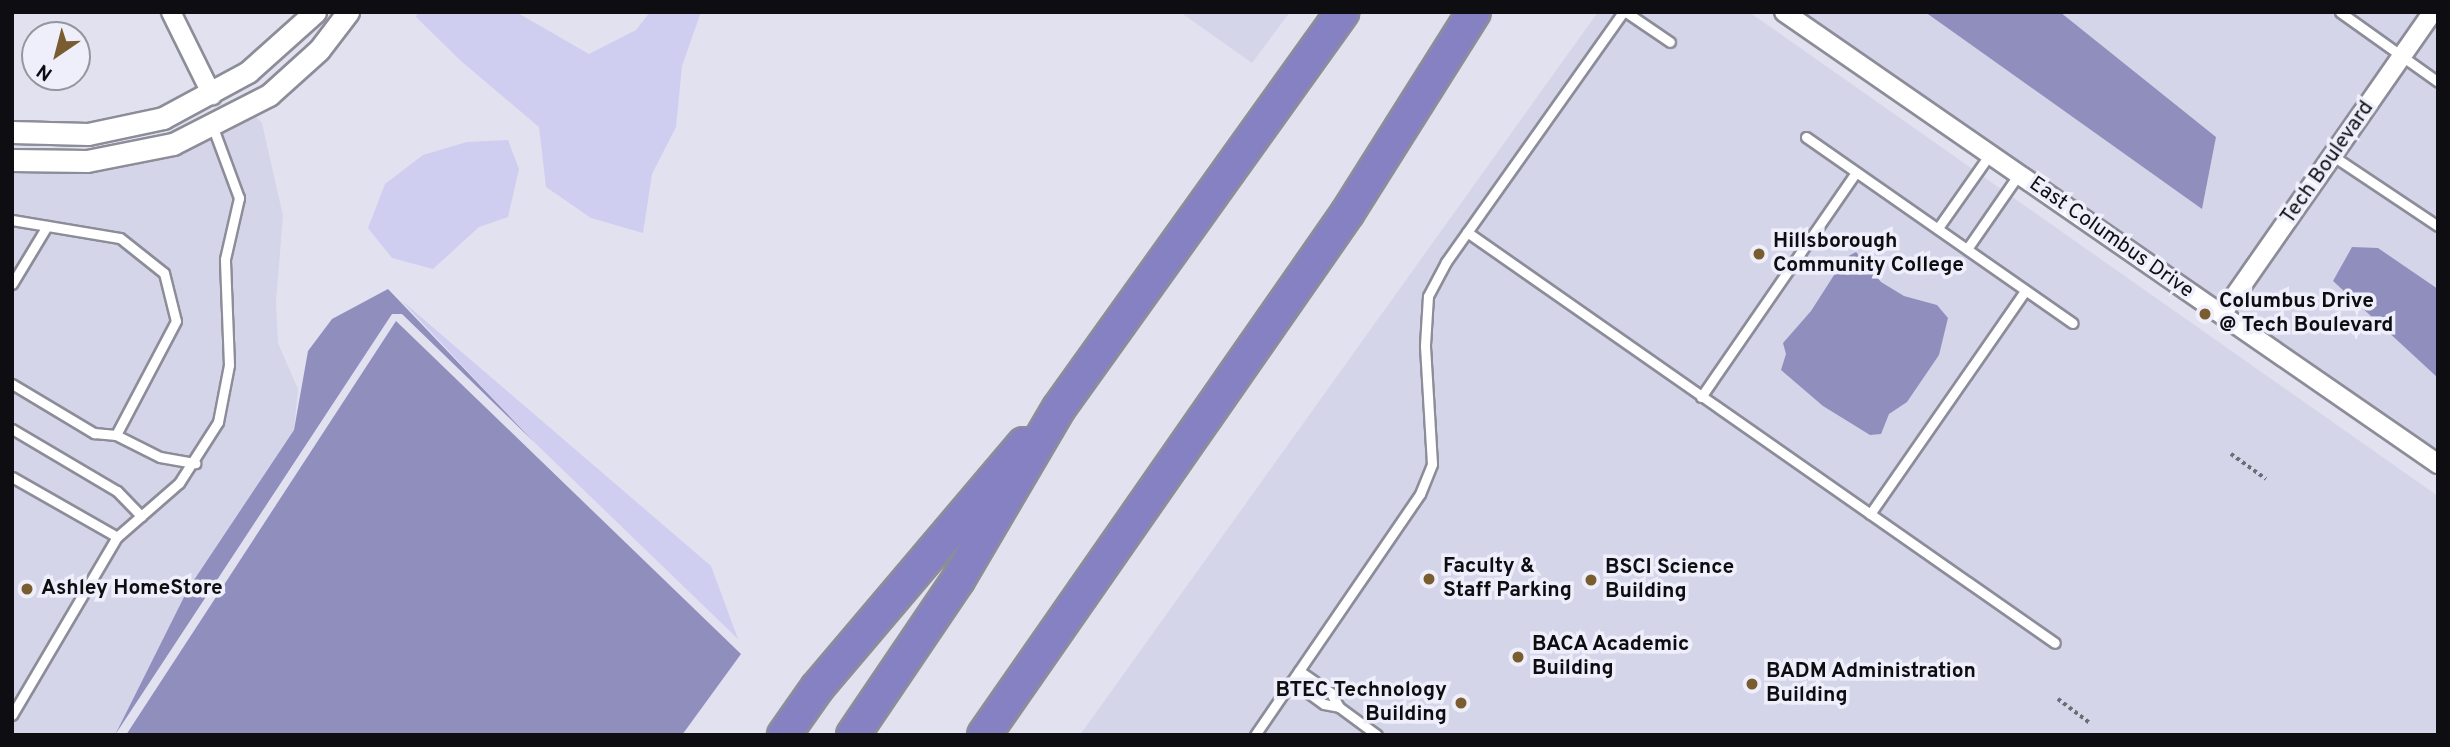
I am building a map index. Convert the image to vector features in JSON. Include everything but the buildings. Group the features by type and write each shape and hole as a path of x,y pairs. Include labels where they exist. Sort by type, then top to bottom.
{"highway":[{"path":"853,735 958,580 1059,408 1343,12"},
{"path":"984,735 1348,212 1474,12"},
{"path":"783,735 817,688 1006,462 1059,408"}],"street":[{"path":"171,12 212,95 212,125"},
{"path":"12,132 88,134 163,118 212,95 248,72 315,12"},
{"path":"12,160 87,161 173,144 269,95 319,50 348,12"},
{"name":"East Columbus Drive","path":"1784,12 2438,464"},
{"name":"Tech Boulevard","path":"2222,314 2433,12"}],"lane":[{"path":"1255,735 1420,494 1432,464 1425,345 1428,296 1467,232 1625,12 1670,43"},
{"path":"2339,13 2438,82"},
{"path":"12,715 117,537 195,463 225,399 229,365 225,258 239,198 212,125"},
{"path":"1806,137 2073,323"},
{"path":"1938,228 1990,154"},
{"path":"2333,156 2438,226"},
{"path":"1701,397 1856,172"},
{"path":"1967,248 2019,174"},
{"path":"12,220 120,238 163,273 176,321 116,435"},
{"path":"12,284 47,226"},
{"path":"1467,232 2055,643"},
{"path":"1870,514 2025,291"},
{"path":"12,384 94,433 116,435 160,457 195,463"},
{"path":"12,429 117,491 141,516"},
{"path":"12,477 117,537"},
{"path":"1299,671 1331,693 1339,708"},
{"path":"1292,681 1324,704 1339,708 1377,735"}],"path":[{"path":"2231,454 2266,479"},
{"path":"2057,699 2089,722"}],"shaded area":[{"path":"418,12 516,12 589,54 636,30 650,12 701,12 682,66 676,127 652,174 643,233 591,218 546,187 539,127 461,61 416,17"},
{"path":"1180,12 1290,12 1252,63"},
{"name":"Hillsborough Community College","path":"1598,12 1749,12 2438,496 2438,735 1080,735"},
{"path":"1802,12 1925,12 2202,208 2216,137 2060,12 2422,12 2221,301"},
{"path":"1925,12 2060,12 2216,137 2202,209"},
{"path":"2438,21 2438,289 2378,248 2333,281 2438,378 2438,452 2235,311"},
{"path":"253,114 262,123 283,216 276,302 278,343 298,389 294,430 188,589 115,735 12,735 12,171 88,171 221,133"},
{"path":"508,140 519,169 508,217 479,227 433,269 392,258 368,228 385,184 423,155 467,142"},
{"path":"2352,247 2378,248 2438,289 2438,378 2333,281"},
{"path":"1856,252 1881,282 1904,296 1937,305 1948,318 1939,355 1907,402 1889,414 1881,434 1870,435 1823,406 1781,370 1786,354 1783,343 1811,311 1845,258"},
{"path":"388,289 534,442 402,314 392,314 115,735 188,589 294,430 308,351 332,319"},
{"path":"401,300 711,566 738,639 534,442"},
{"path":"396,321 741,654 682,735 126,735"}],"place":[{"name":"Hillsborough Community College","path":"1759,254"},
{"name":"Columbus Drive @ Tech Boulevard","path":"2205,314"},
{"name":"Faculty & Staff Parking","path":"1429,579"},
{"name":"BSCI Science Building","path":"1591,580"},
{"name":"Ashley HomeStore","path":"27,589"},
{"name":"BACA Academic Building","path":"1518,657"},
{"name":"BADM Administration Building","path":"1752,684"},
{"name":"BTEC Technology Building","path":"1461,703"}]}
